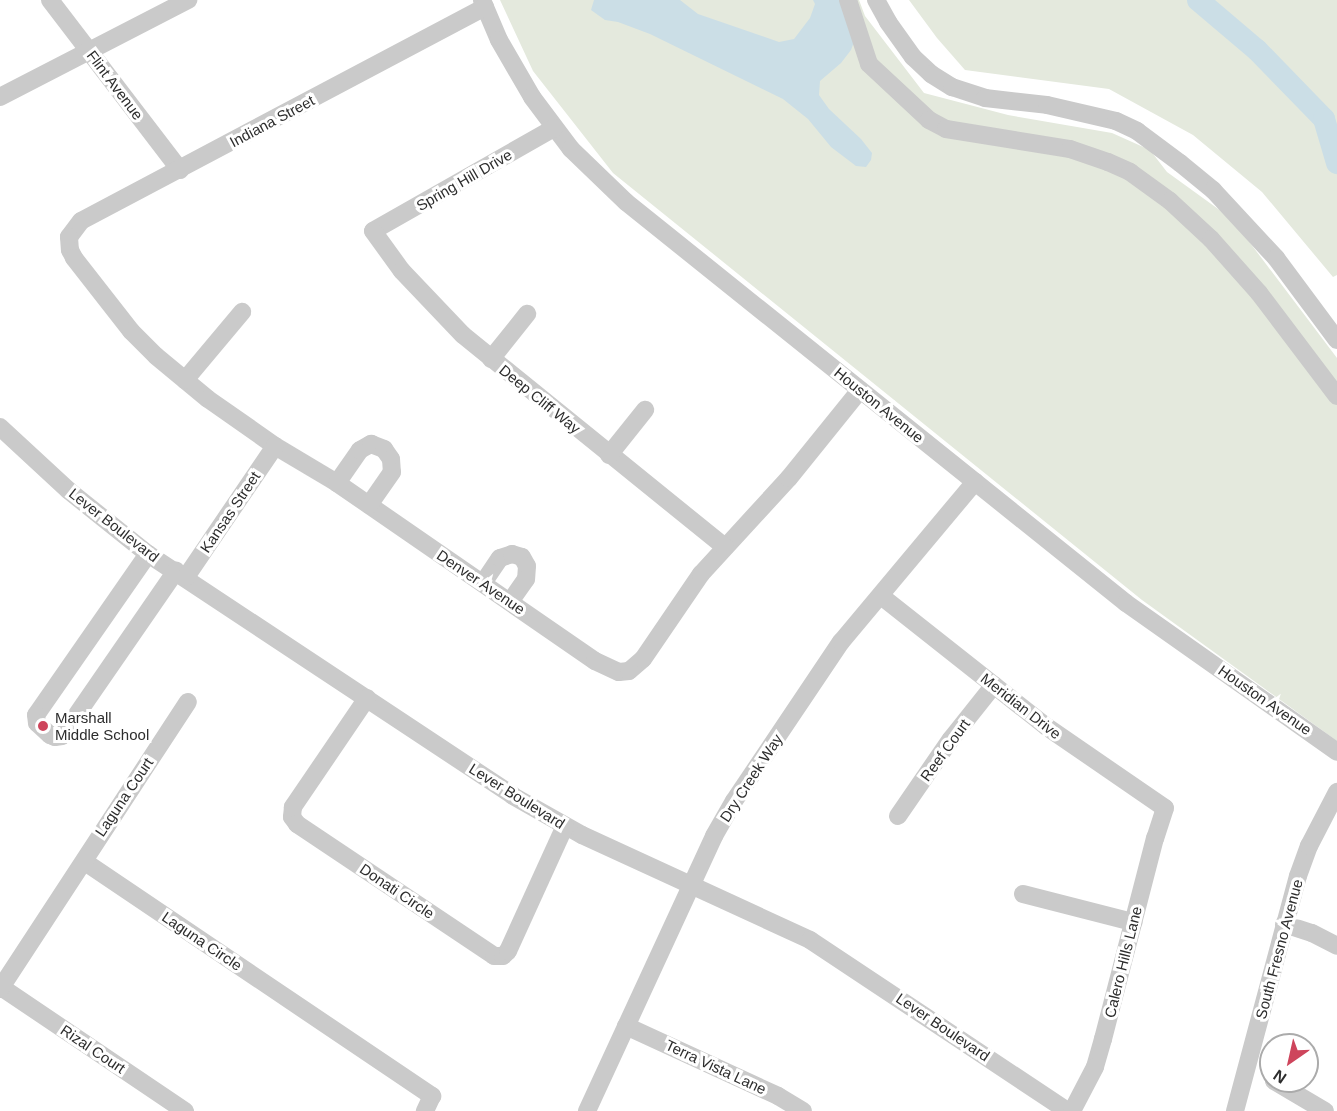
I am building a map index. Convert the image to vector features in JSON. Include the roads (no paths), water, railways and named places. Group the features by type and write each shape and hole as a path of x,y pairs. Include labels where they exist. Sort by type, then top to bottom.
{"street":[{"name":"Flint Avenue","path":"50,0 180,170"},
{"path":"0,97 188,0"},
{"path":"849,0 868,64 929,120 946,129 1070,149 1130,172 1170,201 1211,239 1259,293 1337,396"},
{"path":"876,0 888,22 913,57 931,74 952,87 973,96 1047,105 1116,121 1137,131 1213,190 1276,258 1337,340"},
{"name":"Houston Avenue","path":"483,3 517,73 554,128 596,175 626,202 1126,603 1337,752"},
{"name":"Indiana Street","path":"69,242 72,231 81,221 180,170 483,3"},
{"name":"Spring Hill Drive","path":"373,231 554,128"},
{"name":"Deep Cliff Way","path":"373,231 430,302 491,359 725,547"},
{"name":"Denver Avenue","path":"69,242 74,258 95,288 131,331 185,380 274,446 337,483 595,661 608,668 624,672 643,659 679,604 725,547 789,478 860,390"},
{"path":"185,380 242,312"},
{"path":"491,359 527,314"},
{"path":"609,455 645,410"},
{"name":"Lever Boulevard","path":"0,428 75,496 148,554 513,796 566,826 810,940 1067,1111"},
{"path":"337,483 360,450 371,444 384,449 391,459 392,472 369,506"},
{"name":"Kansas Street","path":"148,554 36,715 37,723 50,735 62,736 274,446"},
{"name":"Dry Creek Way","path":"587,1111 714,836 734,801 842,642 975,482"},
{"path":"483,583 500,558 512,554 522,557 527,566 526,579 510,602"},
{"name":"Meridian Drive","path":"881,596 1047,727 1165,808"},
{"name":"Reef Court","path":"898,816 951,739 994,685"},
{"name":"Donati Circle","path":"367,698 293,807 292,816 297,824 494,956 503,956 508,951 566,826"},
{"name":"Laguna Court","path":"85,862 82,860 188,702"},
{"name":"South Fresno Avenue","path":"1235,1111 1284,924 1309,846 1337,792"},
{"name":"Calero Hills Lane","path":"1072,1111 1095,1066 1165,808"},
{"path":"1,988 85,862"},
{"name":"Laguna Circle","path":"85,862 432,1096 425,1111"},
{"path":"1023,894 1133,922"},
{"path":"1284,924 1312,933 1337,946"},
{"name":"Rizal Court","path":"1,988 185,1111"},
{"name":"Terra Vista Lane","path":"626,1026 778,1096 803,1111"},
{"path":"1247,1072 1259,1076"},
{"path":"1295,1093 1325,1111"}],"waterway":[{"path":"1198,0 1257,50 1324,119 1337,163"}],"place":[{"name":"Marshall Middle School","path":"43,726"}]}
